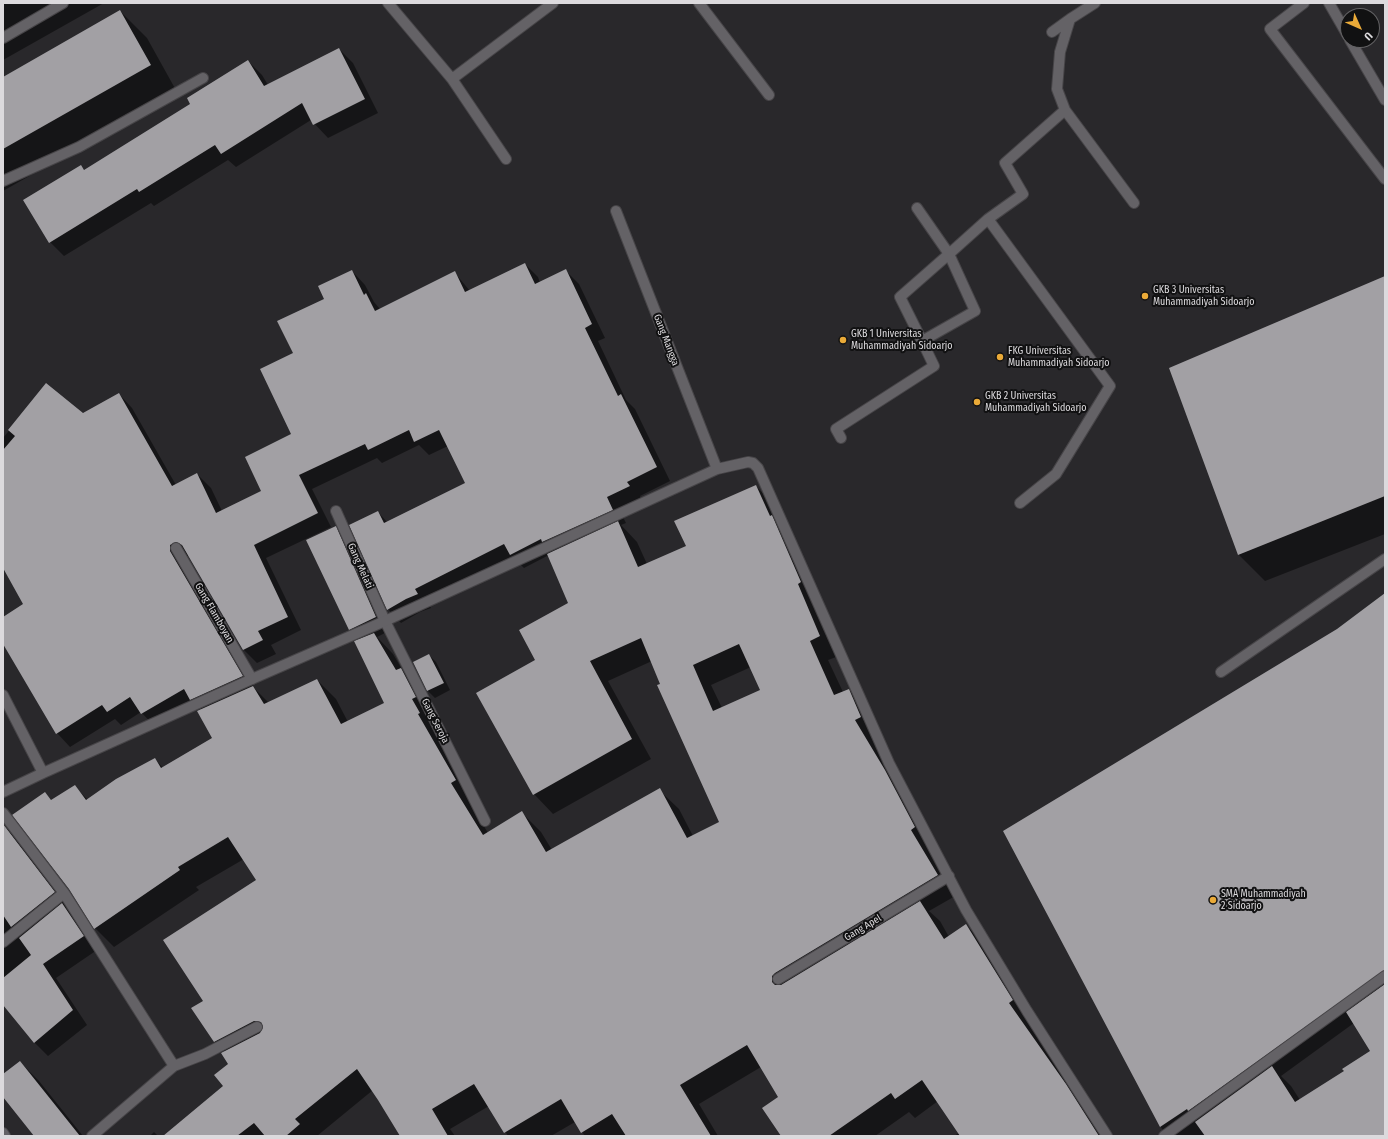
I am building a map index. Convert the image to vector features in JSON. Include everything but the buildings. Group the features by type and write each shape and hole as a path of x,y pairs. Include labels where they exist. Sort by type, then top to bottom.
{"street":[{"path":"3,38 63,3"},
{"path":"388,3 452,79 506,159"},
{"path":"452,79 553,3"},
{"path":"699,3 769,95"},
{"path":"1052,32 1095,3"},
{"path":"1304,3 1270,29 1385,179"},
{"path":"1329,3 1340,22"},
{"path":"1070,19 1060,52 1057,89 1065,110 1134,203"},
{"path":"1355,48 1385,100"},
{"path":"3,181 79,147 203,78"},
{"path":"841,438 836,429 934,366 900,297 988,220 1023,194 1005,163 1065,110"},
{"path":"917,208 949,254 975,311 922,341"},
{"name":"Gang Mangga","path":"616,211 717,469"},
{"path":"988,220 1110,386 1056,474 1020,503"},
{"path":"3,792 252,679 385,621 717,469 748,462 754,463 758,468 888,763 966,910 1027,1012 1107,1136"},
{"name":"Gang Melati","path":"336,511 385,621"},
{"name":"Gang Flamboyan","path":"176,548 252,679"},
{"path":"1221,672 1385,559"},
{"name":"Gang Seroja","path":"385,621 486,821"},
{"path":"3,694 43,773"},
{"path":"3,812 64,893 174,1066"},
{"name":"Gang Apel","path":"778,979 948,876"},
{"path":"3,942 64,893"},
{"path":"1164,1136 1385,976"},
{"path":"92,1136 174,1066 205,1054 257,1027"}],"place":[{"name":"GKB 3 Universitas Muhammadiyah Sidoarjo","path":"1145,296"},
{"name":"GKB 1 Universitas Muhammadiyah Sidoarjo","path":"843,340"},
{"name":"FKG Universitas Muhammadiyah Sidoarjo","path":"1000,357"},
{"name":"GKB 2 Universitas Muhammadiyah Sidoarjo","path":"977,402"},
{"name":"SMA Muhammadiyah 2 Sidoarjo","path":"1213,900"}]}
